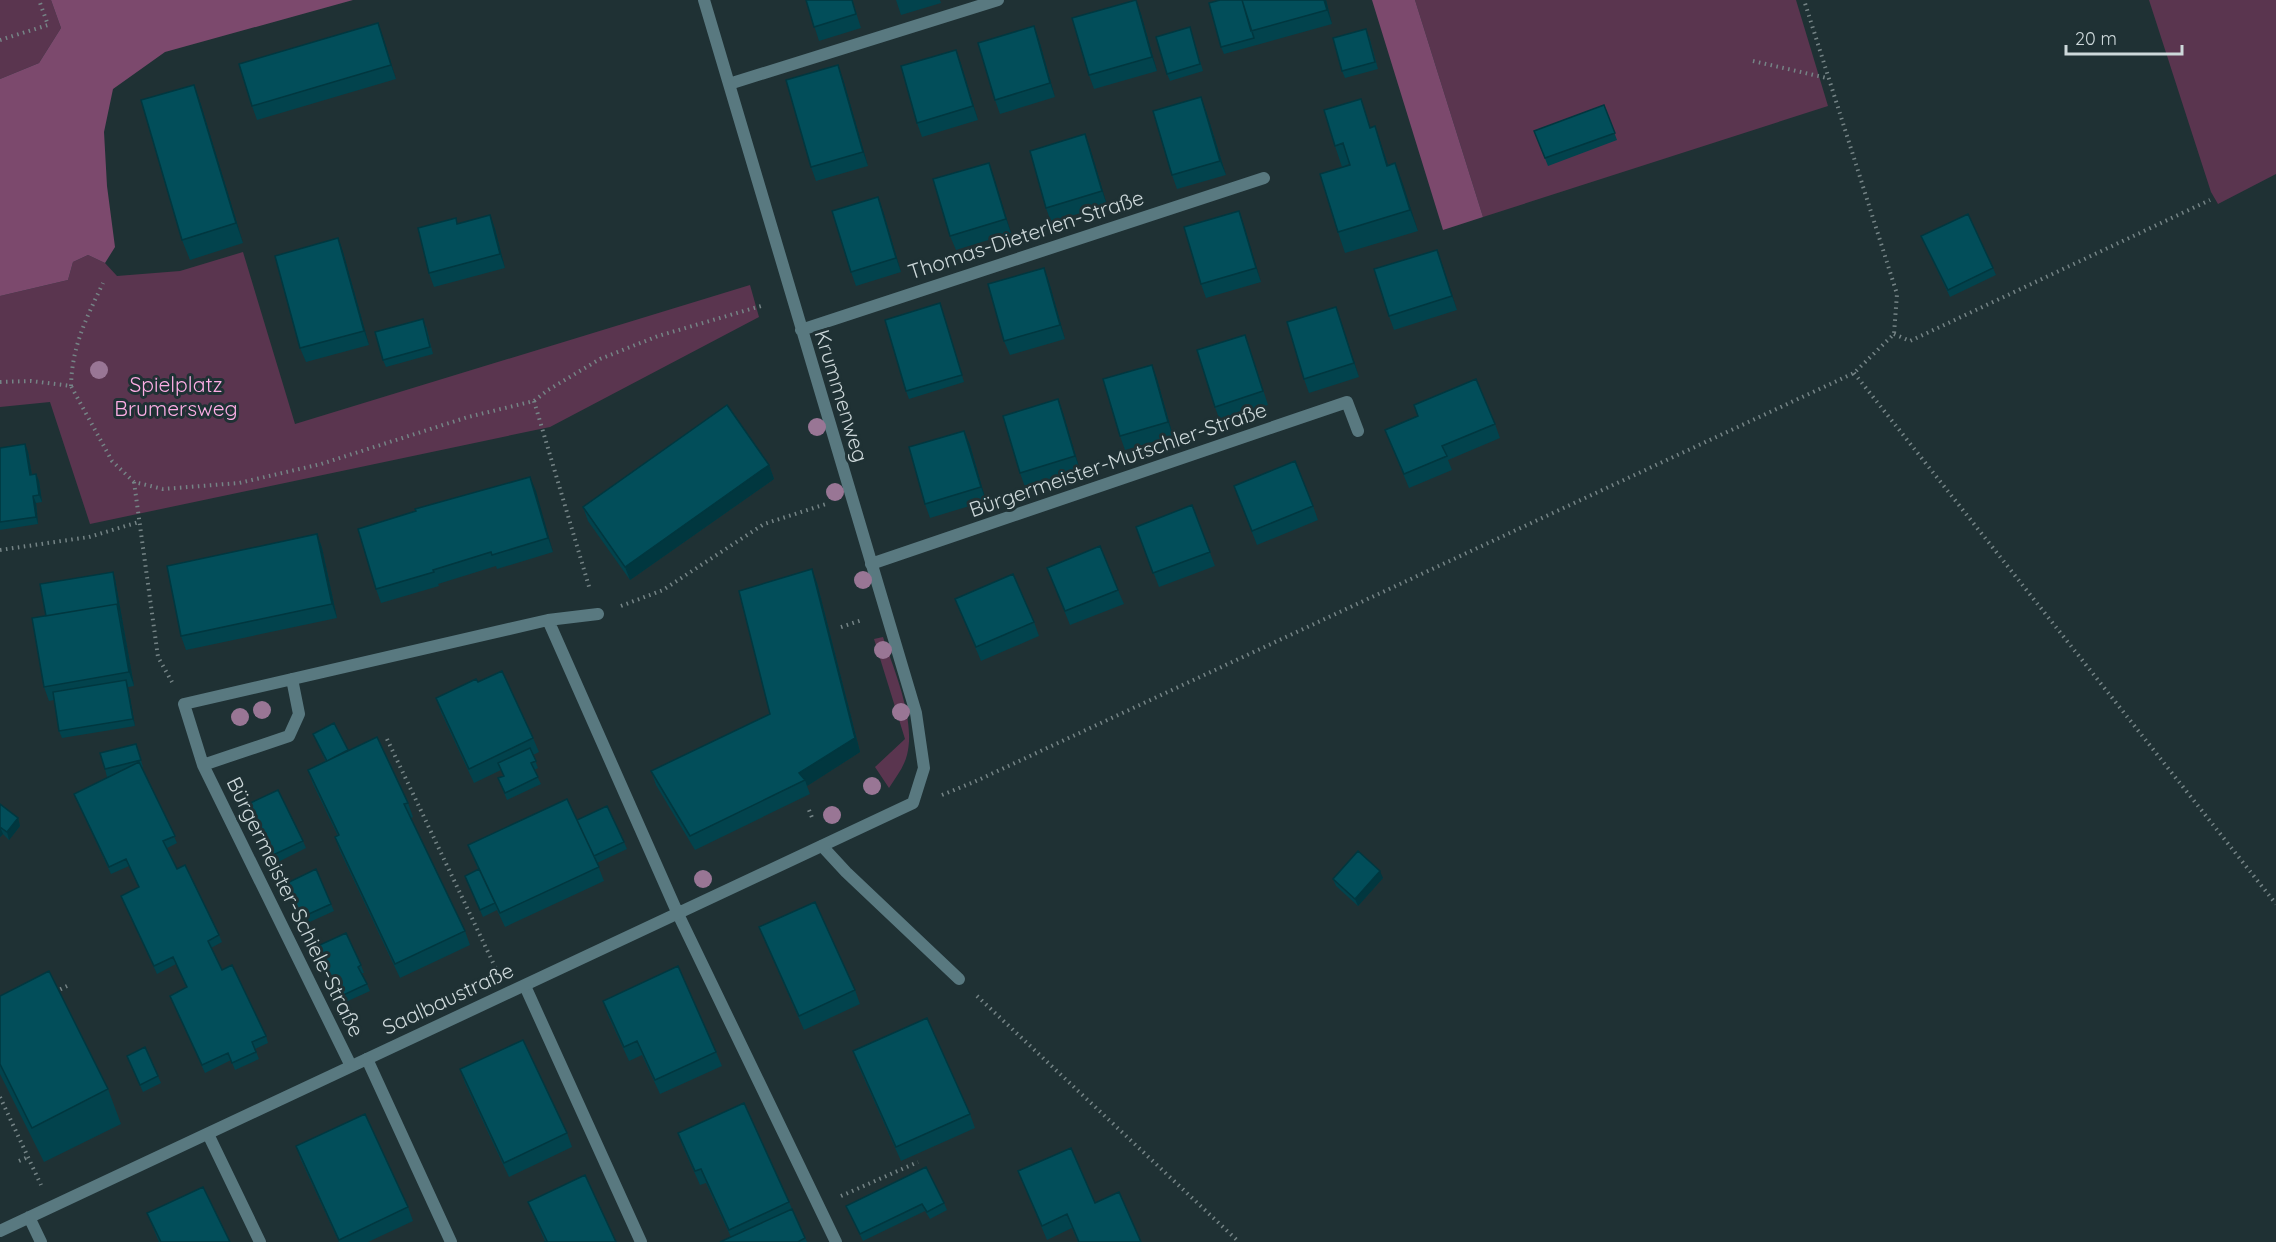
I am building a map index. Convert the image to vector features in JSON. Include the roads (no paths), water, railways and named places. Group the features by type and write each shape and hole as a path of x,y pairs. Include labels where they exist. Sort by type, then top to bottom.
{"street":[{"name":"Krummenweg","path":"704,0 916,713 924,768 913,803"},
{"path":"729,84 998,0"},
{"name":"Thomas-Dieterlen-Straße","path":"801,330 1264,178"},
{"name":"Bürgermeister-Mutschler-Straße","path":"871,564 1347,402 1358,431"},
{"path":"292,679 548,620 598,614"},
{"path":"548,620 678,914 836,1242"},
{"name":"Bürgermeister-Schiele-Straße","path":"203,765 289,736 298,714 292,679 184,704 203,765 351,1066"},
{"name":"Saalbaustraße","path":"0,1231 913,803"},
{"path":"822,846 846,872 959,979"},
{"path":"525,986 641,1242"},
{"path":"367,1059 451,1242"},
{"path":"208,1134 260,1242"},
{"path":"29,1217 41,1242"}],"park label":[{"name":"Spielplatz Brumersweg","path":"176,397"}]}
